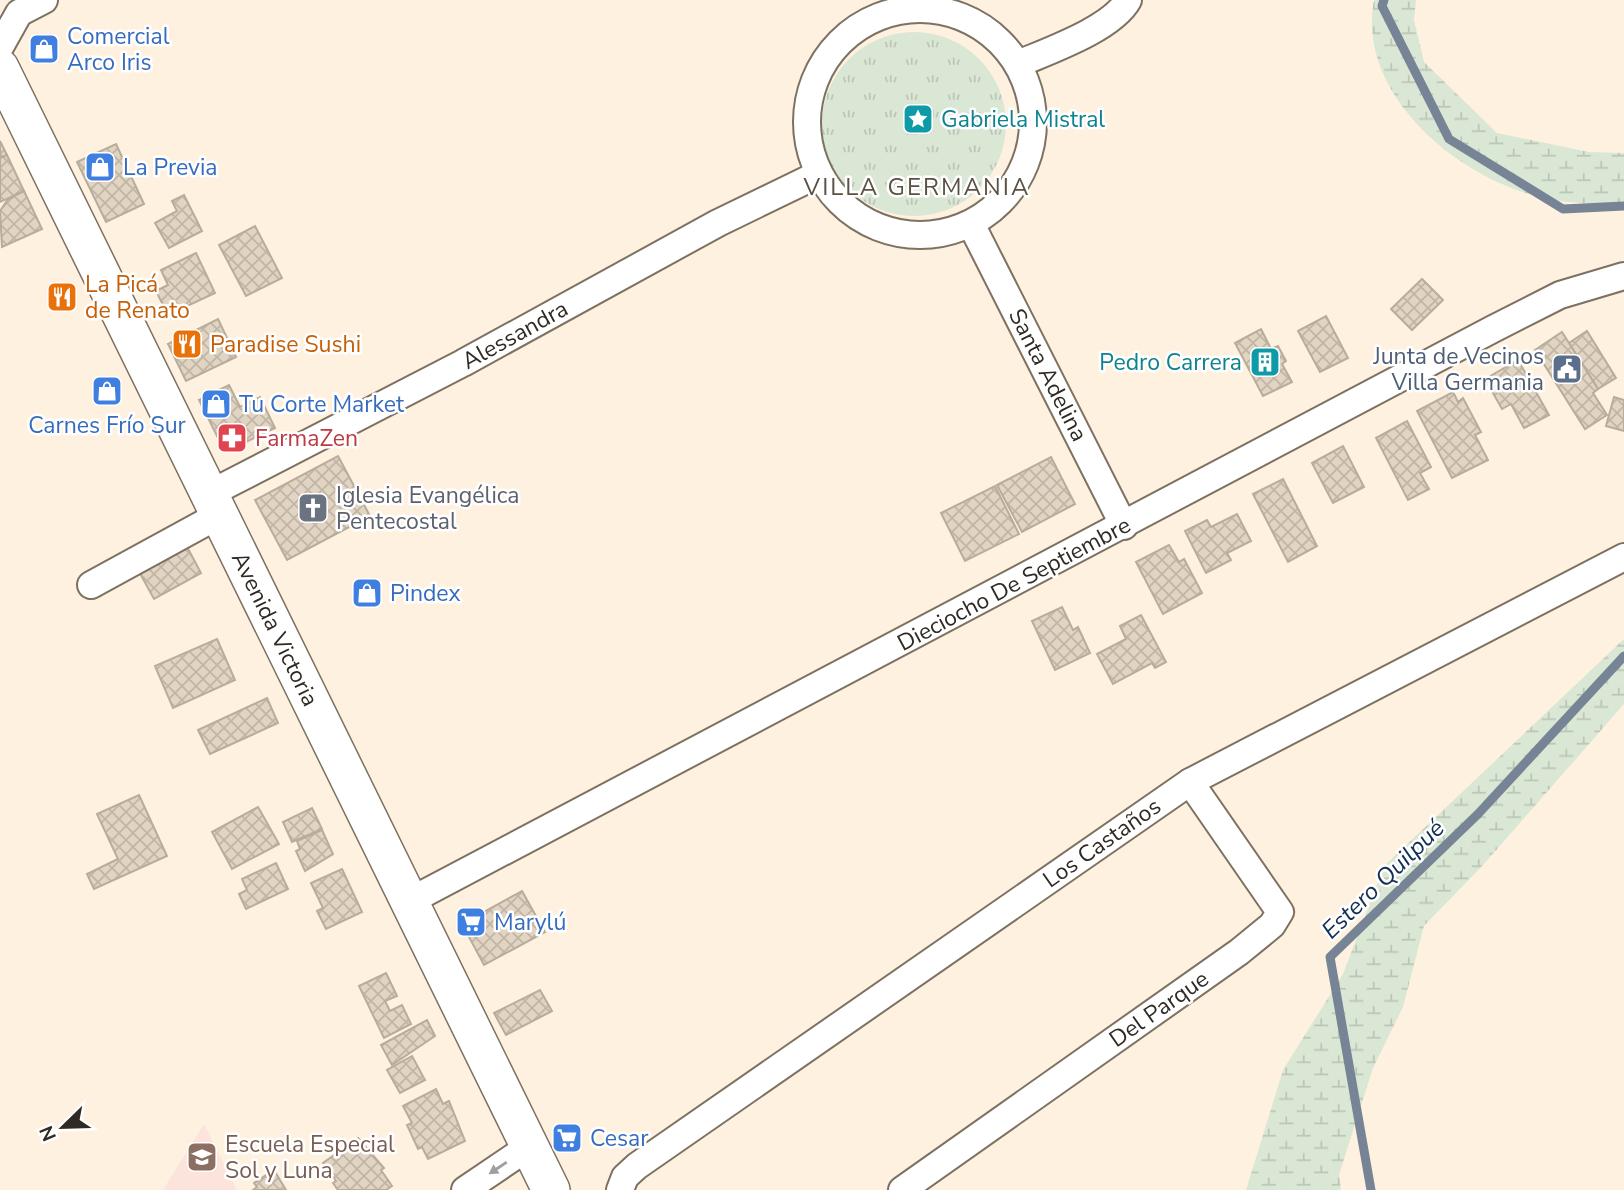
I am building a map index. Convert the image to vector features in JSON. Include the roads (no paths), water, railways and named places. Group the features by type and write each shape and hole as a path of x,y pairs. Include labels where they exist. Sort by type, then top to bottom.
{"street":[{"path":"0,47 19,13 44,0"},
{"path":"1018,64 1108,21 1123,9 1128,0"},
{"path":"922,8 950,12 977,23 1000,41 1018,64 1029,89 1034,115 1032,142 1025,168 1012,191 993,210 971,224 937,235 902,235 868,223 840,203 819,173 808,140 808,106 818,72 859,11 922,8"},
{"name":"Avenida Victoria","path":"0,68 551,1190"},
{"name":"Alessandra","path":"91,585 214,505 463,363 718,223 819,173"},
{"name":"Santa Adelina","path":"971,224 1124,526"},
{"name":"Dieciocho De Septiembre","path":"408,902 1560,295 1624,276"},
{"name":"Los Castaños","path":"620,1190 625,1177 637,1166 1190,782 1624,557"},
{"name":"Del Parque","path":"902,1190 1239,952 1272,925 1280,912 1190,782"},
{"path":"465,1190 530,1146"}],"waterway":[{"name":"Estero Quilpué","path":"1384,0 1382,6 1449,139 1563,209 1624,206"},
{"name":"Estero Quilpué","path":"1371,1190 1330,957 1478,814 1624,656"}],"place":[{"name":"Comercial Arco Iris","path":"44,49"},
{"name":"Gabriela Mistral","path":"918,119"},
{"name":"La Previa","path":"100,167"},
{"name":"La Picá de Renato","path":"62,297"},
{"name":"Paradise Sushi","path":"187,344"},
{"name":"Pedro Carrera","path":"1265,362"},
{"name":"Junta de Vecinos Villa Germania","path":"1567,369"},
{"name":"Carnes Frío Sur","path":"107,391"},
{"name":"Tu Corte Market","path":"216,404"},
{"name":"FarmaZen","path":"232,438"},
{"name":"Iglesia Evangélica Pentecostal","path":"313,508"},
{"name":"Pindex","path":"367,593"},
{"name":"Marylú","path":"471,922"},
{"name":"Cesar","path":"567,1138"},
{"name":"Escuela Especial Sol y Luna","path":"202,1157"}],"district":[{"name":"VILLA GERMANIA","path":"917,187"}]}
